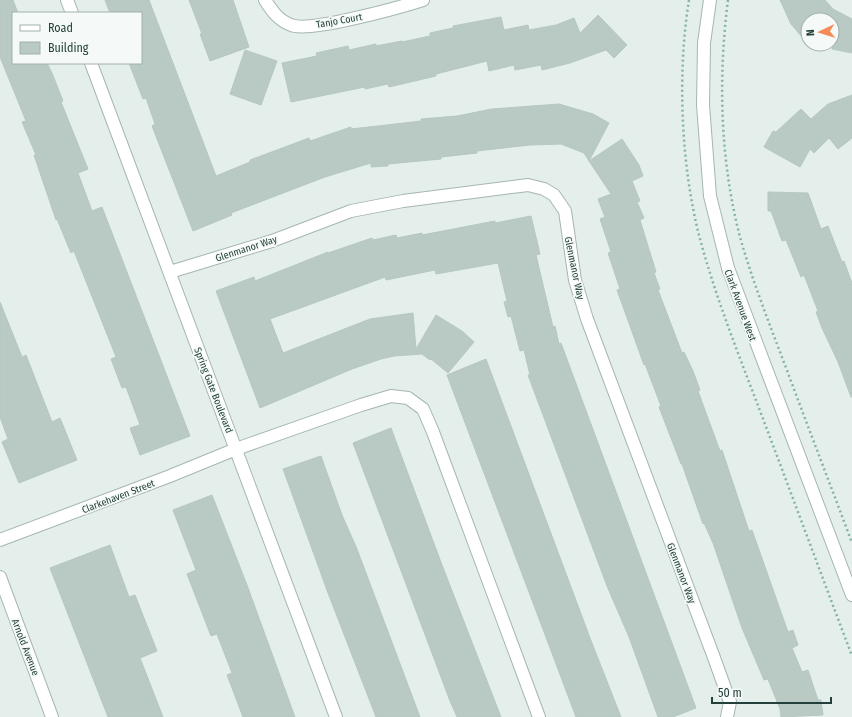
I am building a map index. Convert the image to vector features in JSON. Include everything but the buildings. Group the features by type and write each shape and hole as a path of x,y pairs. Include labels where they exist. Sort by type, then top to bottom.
{"street":[{"path":"67,0 72,12"},
{"name":"Tanjo Court","path":"265,0 274,15 292,26 313,25 379,13 423,0"},
{"name":"Clark Avenue West","path":"710,0 704,43 703,105 710,196 728,268 852,595"},
{"name":"Spring Gate Boulevard","path":"91,64 336,717"},
{"name":"Glenmanor Way","path":"170,272 272,240 351,210 403,201 528,185 544,189 554,195 565,212 575,280 587,320 730,702 727,717"},
{"path":"236,449 391,396 408,398 423,409 433,432 539,717"},
{"name":"Clarkehaven Street","path":"0,540 170,476 236,449"},
{"name":"Arnold Avenue","path":"0,577 52,717"}],"path":[{"name":"Clark Avenue West","path":"728,0 723,50 722,94 725,150 731,192 740,236 763,308 852,543"}]}
